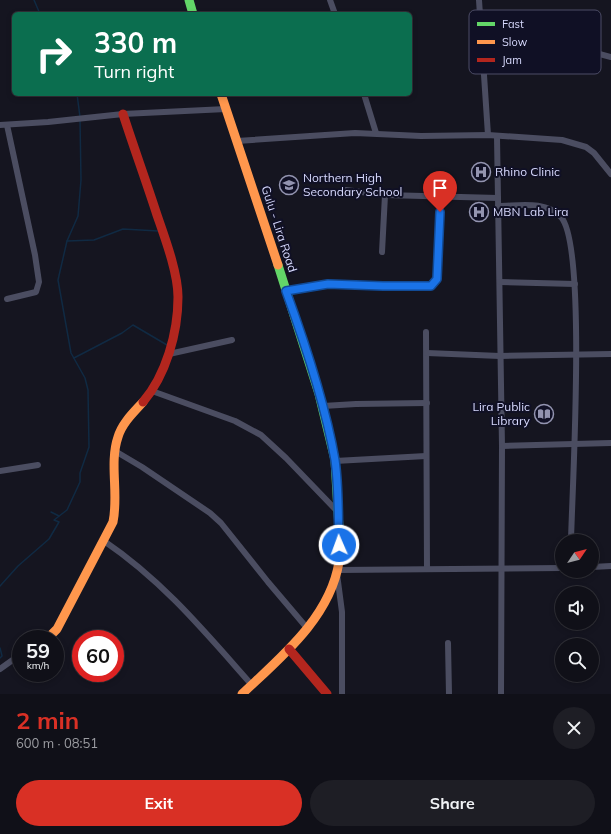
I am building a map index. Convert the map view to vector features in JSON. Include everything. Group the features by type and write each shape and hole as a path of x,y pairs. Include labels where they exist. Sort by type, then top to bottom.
{"main road":[{"path":"189,0 192,12"},
{"name":"Gulu - Lira Road","path":"222,96 286,291 304,339 323,406 335,461 338,512 337,571 324,603 307,628 289,649 242,694"},
{"path":"56,630 113,522 116,509 115,451 118,436 121,428 152,391 169,354 178,308 177,285 161,225 122,114"},
{"path":"289,649 327,694"}],"street":[{"path":"330,0 334,12"},
{"path":"478,0 479,10"},
{"path":"601,54 611,57"},
{"path":"484,74 488,135"},
{"path":"365,96 376,133"},
{"path":"7,299 36,292 39,282 3,125 122,114 226,109"},
{"path":"237,141 331,134 376,133 421,136 488,135 497,137 562,140 577,143 594,153 611,174"},
{"path":"497,137 502,446 501,694"},
{"path":"346,190 386,195 498,198"},
{"path":"382,252 386,195"},
{"path":"286,291 328,284 431,286 437,279 441,197"},
{"path":"498,206 546,206 555,211 562,218 571,240 575,284 574,442 571,534"},
{"path":"500,282 575,284"},
{"path":"426,332 427,569"},
{"path":"169,354 232,340"},
{"path":"427,353 500,356 611,354"},
{"path":"152,391 235,421 261,435 286,458 338,512"},
{"path":"323,406 427,403"},
{"path":"502,446 574,442 611,443"},
{"path":"115,451 142,467 210,513 221,523 307,628"},
{"path":"335,461 426,456"},
{"path":"0,471 38,465"},
{"path":"104,541 148,573 194,619 251,684"},
{"path":"599,567 611,566"},
{"path":"342,694 341,595 337,571 555,568"},
{"path":"448,643 449,694"},
{"path":"0,669 12,660"}],"waterway":[{"path":"34,0 39,12"},
{"path":"77,96 80,117"},
{"path":"0,586 18,566 49,539 59,522 54,520 67,510 80,482 80,473 89,447 88,390 85,378 71,353 58,280 67,241 78,216 81,180 80,120"},
{"path":"67,241 94,240 123,229 158,231"},
{"path":"74,358 122,333 133,325 167,345"},
{"path":"51,512 59,516"},
{"path":"0,648 2,656 0,658"}],"traffic: fast":[{"path":"189,0 192,12"},
{"path":"278,265 319,394 335,460 340,545 339,562"}],"traffic: slow":[{"path":"222,96 278,265"},
{"path":"56,630 113,522 115,511 115,447 122,427 143,402"},
{"path":"242,694 287,651 314,619 334,582 339,562"}],"traffic: jam":[{"path":"123,114 167,245 176,277 178,297 176,325 169,353 158,379 143,402"},
{"path":"289,649 327,694"}],"place":[{"name":"Rhino Clinic","path":"481,172"},
{"name":"Northern High Secondary School","path":"289,185"},
{"name":"MBN Lab Lira","path":"479,212"},
{"name":"Lira Public Library","path":"544,414"}],"route":[{"path":"339,545 338,487 335,461 323,406 314,379 304,339 286,291 318,284 431,286 437,279 440,212"}]}
